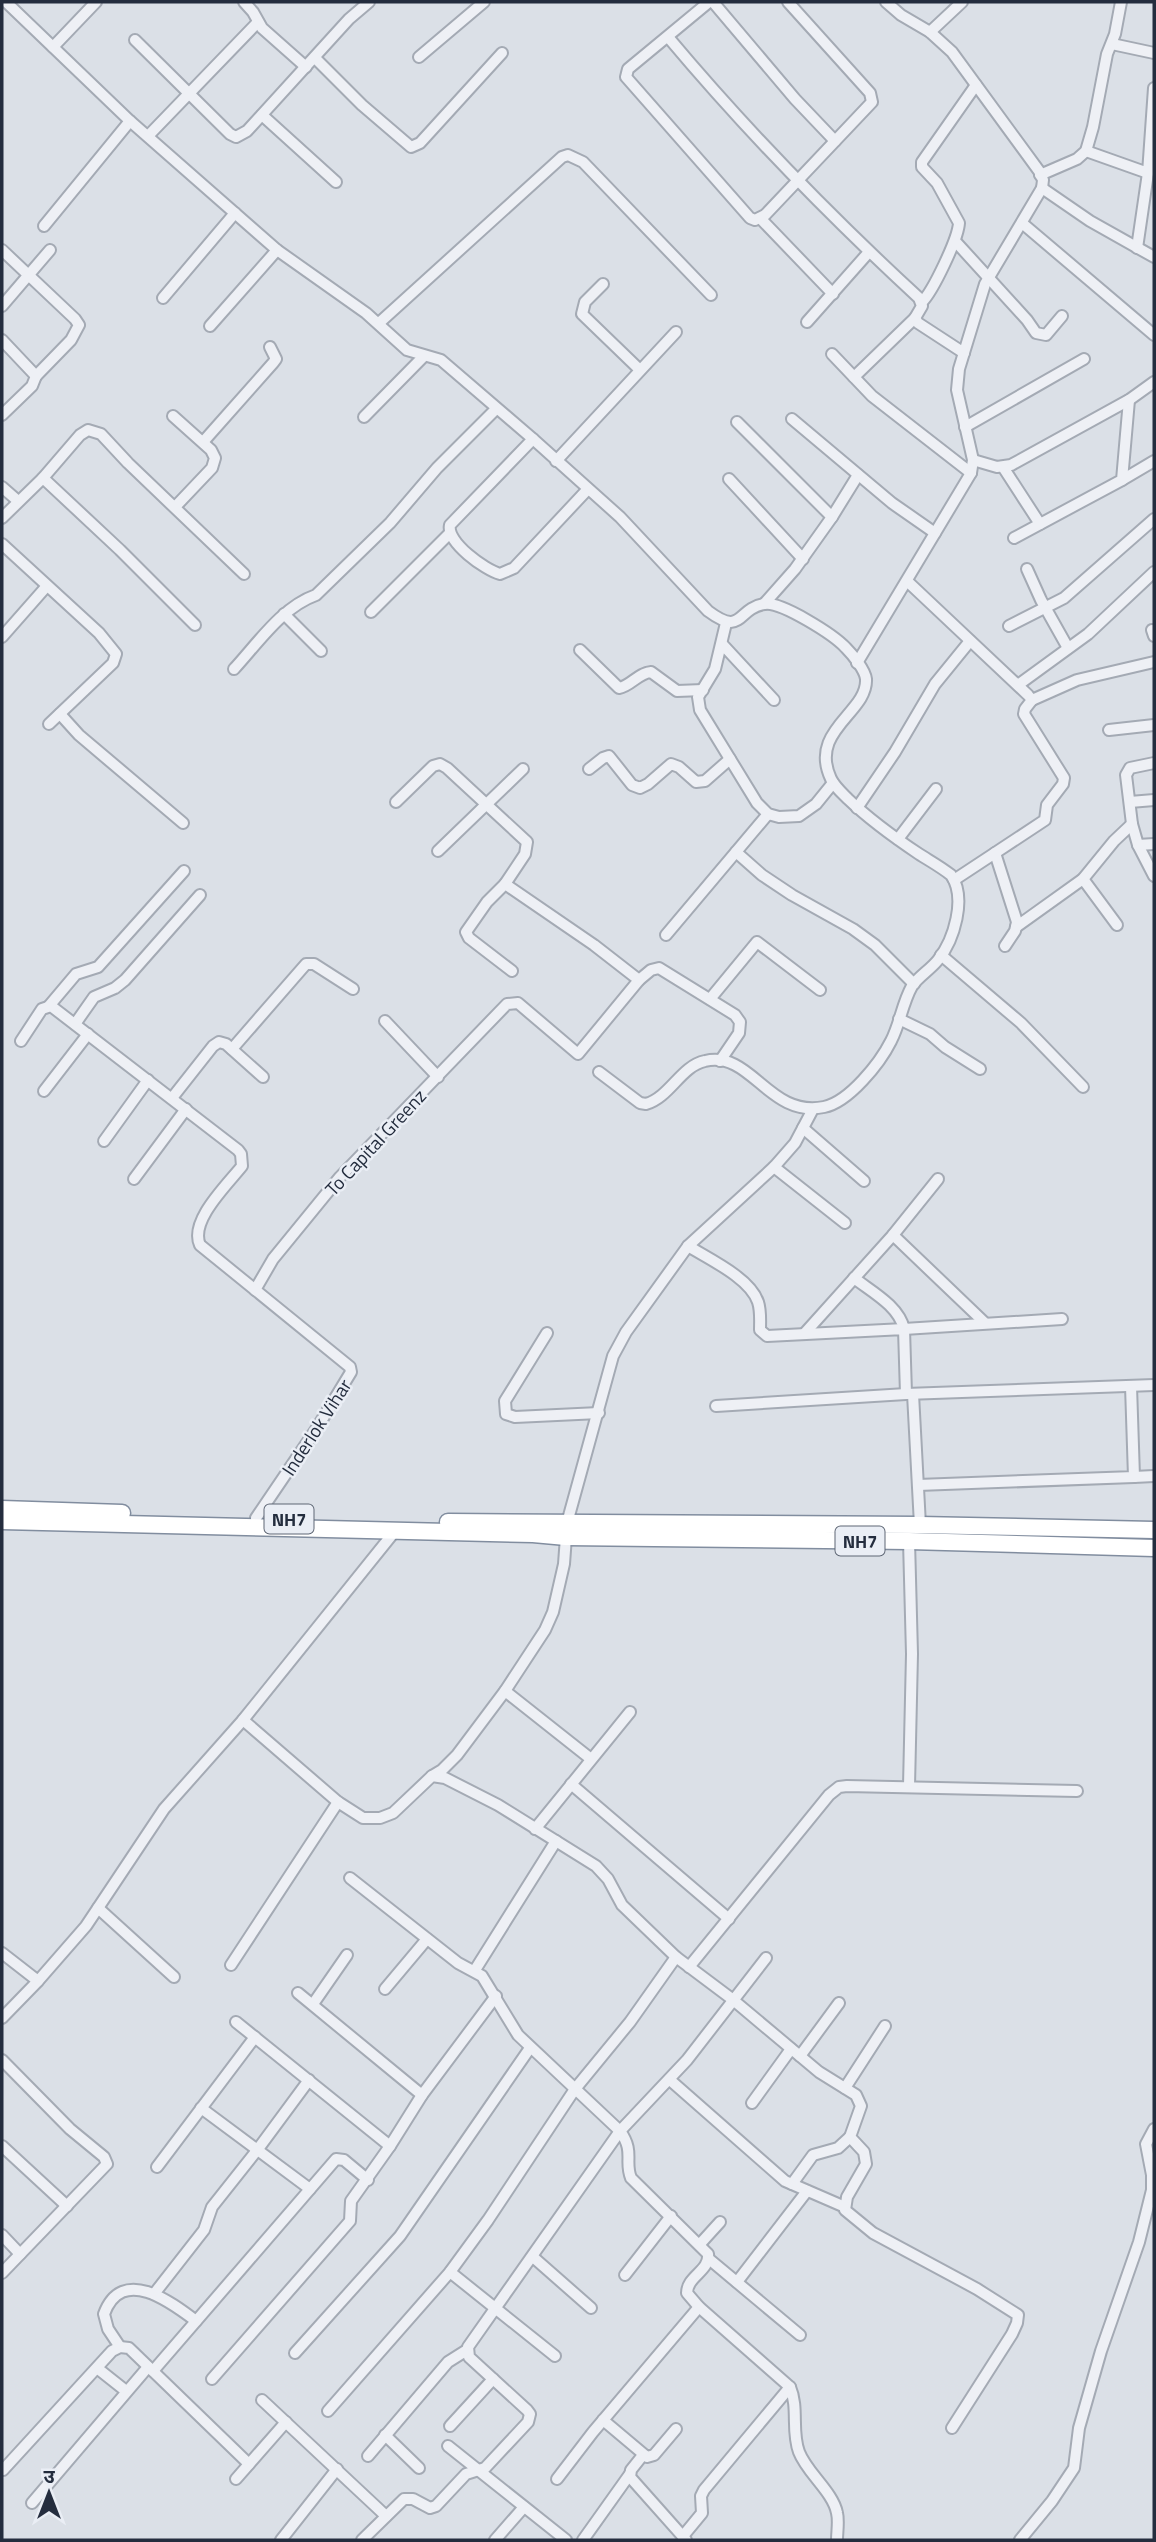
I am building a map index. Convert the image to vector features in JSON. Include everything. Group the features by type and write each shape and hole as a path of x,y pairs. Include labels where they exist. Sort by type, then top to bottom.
{"highway":[{"name":"NH7","path":"2,1509 447,1527 1154,1548"},
{"name":"NH7","path":"2,1521 395,1531 447,1527"},
{"name":"NH7","path":"567,1530 920,1525 1154,1530"}],"street":[{"path":"8,2 130,121 277,250 379,323 407,350 441,360 533,439 659,556 708,611 726,622 736,621 764,604 803,559 858,475"},
{"path":"53,47 96,2"},
{"path":"244,2 258,22 306,67"},
{"path":"135,40 230,134 236,136 247,131 349,19 369,2"},
{"path":"419,57 484,2"},
{"path":"833,294 760,218 750,218 626,77 628,69 711,2 835,141"},
{"path":"760,218 871,105 872,98 788,2"},
{"path":"857,663 971,474 973,460 957,380 987,279 1042,188 1040,175 952,52 930,32 901,15 886,2"},
{"path":"930,32 961,2"},
{"path":"1040,175 1077,159 1086,151 1121,2"},
{"path":"148,136 188,91 258,22"},
{"path":"668,37 731,111 869,252 922,302"},
{"path":"1112,44 1154,53"},
{"path":"315,58 371,113 411,147 421,143 502,53"},
{"path":"854,377 915,318 955,241 959,223 957,217 937,183 925,172 922,162 976,85"},
{"path":"1137,248 1148,173 1154,88"},
{"path":"262,115 336,182"},
{"path":"44,226 130,121"},
{"path":"1086,151 1148,173"},
{"path":"379,323 562,157 568,155 583,162 711,295"},
{"path":"1042,188 1154,257"},
{"path":"163,298 234,213"},
{"path":"1022,223 1154,335"},
{"path":"955,241 1039,335 1048,333 1062,316"},
{"path":"2,250 75,319 79,326 71,340 36,376 32,386 2,415"},
{"path":"2,306 50,250"},
{"path":"210,326 277,250"},
{"path":"807,322 869,252"},
{"path":"603,284 585,302 582,314 640,370"},
{"path":"915,318 921,326 964,353"},
{"path":"556,461 676,332"},
{"path":"2,340 36,376"},
{"path":"202,442 274,363 276,359 270,347"},
{"path":"832,354 872,396 971,474"},
{"path":"364,417 424,356"},
{"path":"965,427 1084,359"},
{"path":"973,460 1003,467 1129,400 1154,382"},
{"path":"1122,480 1129,400"},
{"path":"234,669 284,614 305,598 316,595 362,551 496,409"},
{"path":"173,416 214,454 214,464 175,507"},
{"path":"792,419 858,475 935,533"},
{"path":"737,422 832,517"},
{"path":"2,518 43,478 84,431 92,430 101,434 244,574"},
{"path":"371,612 449,534 455,517 533,439"},
{"path":"1014,538 1154,461"},
{"path":"1003,467 1040,524"},
{"path":"43,478 195,625"},
{"path":"729,479 803,559"},
{"path":"2,487 18,501"},
{"path":"449,534 485,569 500,574 508,573 588,489"},
{"path":"1009,625 1045,609 1071,592 1154,519"},
{"path":"2,544 99,633 116,654 113,663 49,724"},
{"path":"1027,569 1045,609 1068,648"},
{"path":"1018,685 1102,622 1154,572"},
{"path":"907,581 1032,700"},
{"path":"2,637 46,587"},
{"path":"598,1072 639,1102 646,1104 660,1097 697,1064 707,1060 720,1061 743,1069 784,1102 800,1108 828,1107 850,1093 890,1042 914,984 941,955 949,942 957,905 954,880 947,872 857,808 833,783 827,763 828,745 839,724 858,700 866,677 844,646 792,611 782,606 764,604"},
{"path":"284,614 321,652"},
{"path":"726,622 715,669 698,700 700,710 757,803 768,814 779,817 799,816 816,804 833,783"},
{"path":"857,808 895,752 935,684 970,641"},
{"path":"722,644 774,700"},
{"path":"580,650 619,688 644,672 651,672 677,691 703,690"},
{"path":"954,880 1045,820 1049,801 1064,781 1024,714 1032,700 1077,680 1154,662"},
{"path":"60,714 79,735 183,823"},
{"path":"1109,730 1154,725"},
{"path":"589,769 609,756 632,785 640,788 671,764 679,767 695,782 705,781 730,759"},
{"path":"1154,763 1127,771 1132,824 1138,845 1154,876"},
{"path":"396,802 433,766 440,764 527,842 525,854 505,884 487,902 467,929 466,935 512,971"},
{"path":"438,851 523,769"},
{"path":"898,839 936,789"},
{"path":"1130,802 1154,800"},
{"path":"666,935 768,814"},
{"path":"1005,946 1016,927 1083,879 1114,841 1132,824"},
{"path":"1138,845 1154,844"},
{"path":"736,852 762,875 875,945 914,984"},
{"path":"995,853 1016,918 1016,927"},
{"path":"21,1041 43,1009 49,1006 76,974 99,967 184,871"},
{"path":"1083,879 1117,925"},
{"path":"505,884 594,945 639,981 651,970 659,968 735,1015 741,1027 733,1044 720,1061"},
{"path":"75,1024 94,997 115,988 125,980 200,895"},
{"path":"710,999 757,942 820,990"},
{"path":"941,955 1021,1023 1083,1087"},
{"path":"232,1049 306,964 314,964 353,989"},
{"name":"To Capital Greenz","path":"255,1290 273,1259 340,1177 507,1004 518,1003 578,1054 639,981"},
{"path":"49,1006 238,1150 242,1166 199,1223 198,1240 200,1245 255,1290"},
{"path":"899,1019 930,1034 980,1069"},
{"path":"385,1021 438,1077"},
{"path":"44,1091 88,1034"},
{"path":"172,1098 213,1046 223,1042 262,1077"},
{"path":"104,1141 148,1080"},
{"path":"134,1179 186,1109"},
{"path":"243,1720 338,1802 363,1818 380,1818 393,1814 457,1755 505,1691 545,1630 553,1612 564,1564 567,1530 612,1356 626,1332 688,1246 774,1167 794,1143 813,1109"},
{"path":"803,1128 864,1181"},
{"path":"774,1167 845,1223"},
{"path":"804,1334 893,1235 938,1179"},
{"path":"893,1235 985,1323"},
{"path":"688,1246 729,1271 750,1288 759,1304 762,1332 774,1336 1062,1319"},
{"path":"854,1278 892,1308 904,1329 920,1525"},
{"name":"Inderlok Vihar","path":"255,1290 350,1365 351,1370 317,1428 256,1518"},
{"path":"547,1333 505,1401 506,1414 515,1417 598,1413"},
{"path":"716,1406 910,1394 1154,1385"},
{"path":"1131,1386 1134,1477"},
{"path":"918,1485 1154,1476"},
{"path":"2,2018 86,1926 164,1809 243,1720 395,1531"},
{"path":"909,1541 912,1654 909,1786"},
{"path":"505,1691 591,1759"},
{"path":"535,1829 630,1712"},
{"path":"432,1776 445,1778 498,1805 603,1873 622,1905 676,1958 732,1999 819,2072 856,2095 860,2102 850,2137 838,2148 813,2155 792,2184"},
{"path":"571,1784 729,1919"},
{"path":"689,1968 834,1790 847,1786 909,1786 1077,1791"},
{"path":"232,1965 338,1802"},
{"path":"475,1970 556,1841"},
{"path":"350,1878 458,1963 475,1970 489,1984 513,2028 530,2048 621,2131 629,2149 628,2169 631,2178 700,2244 709,2259 800,2335"},
{"path":"97,1908 174,1977"},
{"path":"385,1989 427,1938"},
{"path":"2,1953 38,1981"},
{"path":"313,2004 347,1955"},
{"path":"328,2411 450,2272 575,2089 630,2022 676,1958"},
{"path":"368,2456 448,2361 467,2350 621,2131 670,2080 765,1958"},
{"path":"298,1993 422,2095"},
{"path":"212,2379 350,2221 351,2201 368,2180 422,2095 496,1996"},
{"path":"752,2103 839,2003"},
{"path":"236,2022 390,2146"},
{"path":"845,2088 885,2026"},
{"path":"157,2167 255,2037"},
{"path":"295,2353 400,2236 530,2048"},
{"path":"2,2060 106,2161 105,2168 2,2273"},
{"path":"154,2294 204,2230 212,2207 309,2080"},
{"path":"670,2080 732,2137 792,2184 845,2207"},
{"path":"201,2108 310,2189"},
{"path":"1020,2540 1052,2501 1074,2468 1079,2428 1147,2212 1152,2175 1146,2144 1154,2129"},
{"path":"850,2137 864,2152 866,2164 850,2190 845,2207 848,2214 873,2233 977,2289 1018,2315 1012,2334 952,2428"},
{"path":"2,2146 67,2206"},
{"path":"32,2503 126,2391 196,2321 338,2158 368,2180"},
{"path":"737,2282 807,2191"},
{"path":"625,2275 671,2216"},
{"path":"700,2244 720,2222"},
{"path":"2,2235 20,2254"},
{"path":"533,2257 591,2308"},
{"path":"709,2259 705,2268 687,2288 687,2293 699,2307 790,2387 794,2402 797,2445 804,2462 835,2506 838,2517 837,2540"},
{"path":"450,2272 555,2356"},
{"path":"120,2347 105,2321 107,2307 114,2298 128,2290 142,2290 167,2299 196,2321"},
{"path":"557,2479 699,2307"},
{"path":"3,2470 112,2351 120,2347 129,2348 249,2464"},
{"path":"362,2540 407,2498 433,2508 466,2474 481,2471 530,2418 527,2410 469,2357 467,2350"},
{"path":"97,2368 126,2391"},
{"path":"450,2426 493,2379"},
{"path":"630,2474 684,2538 702,2513 701,2496 704,2490 790,2387"},
{"path":"262,2400 386,2516"},
{"path":"603,2420 643,2455 650,2457 676,2429"},
{"path":"236,2479 286,2422"},
{"path":"385,2435 419,2468"},
{"path":"448,2446 566,2540"},
{"path":"583,2540 643,2455"},
{"path":"281,2540 337,2469"},
{"path":"495,2540 524,2507"}]}
